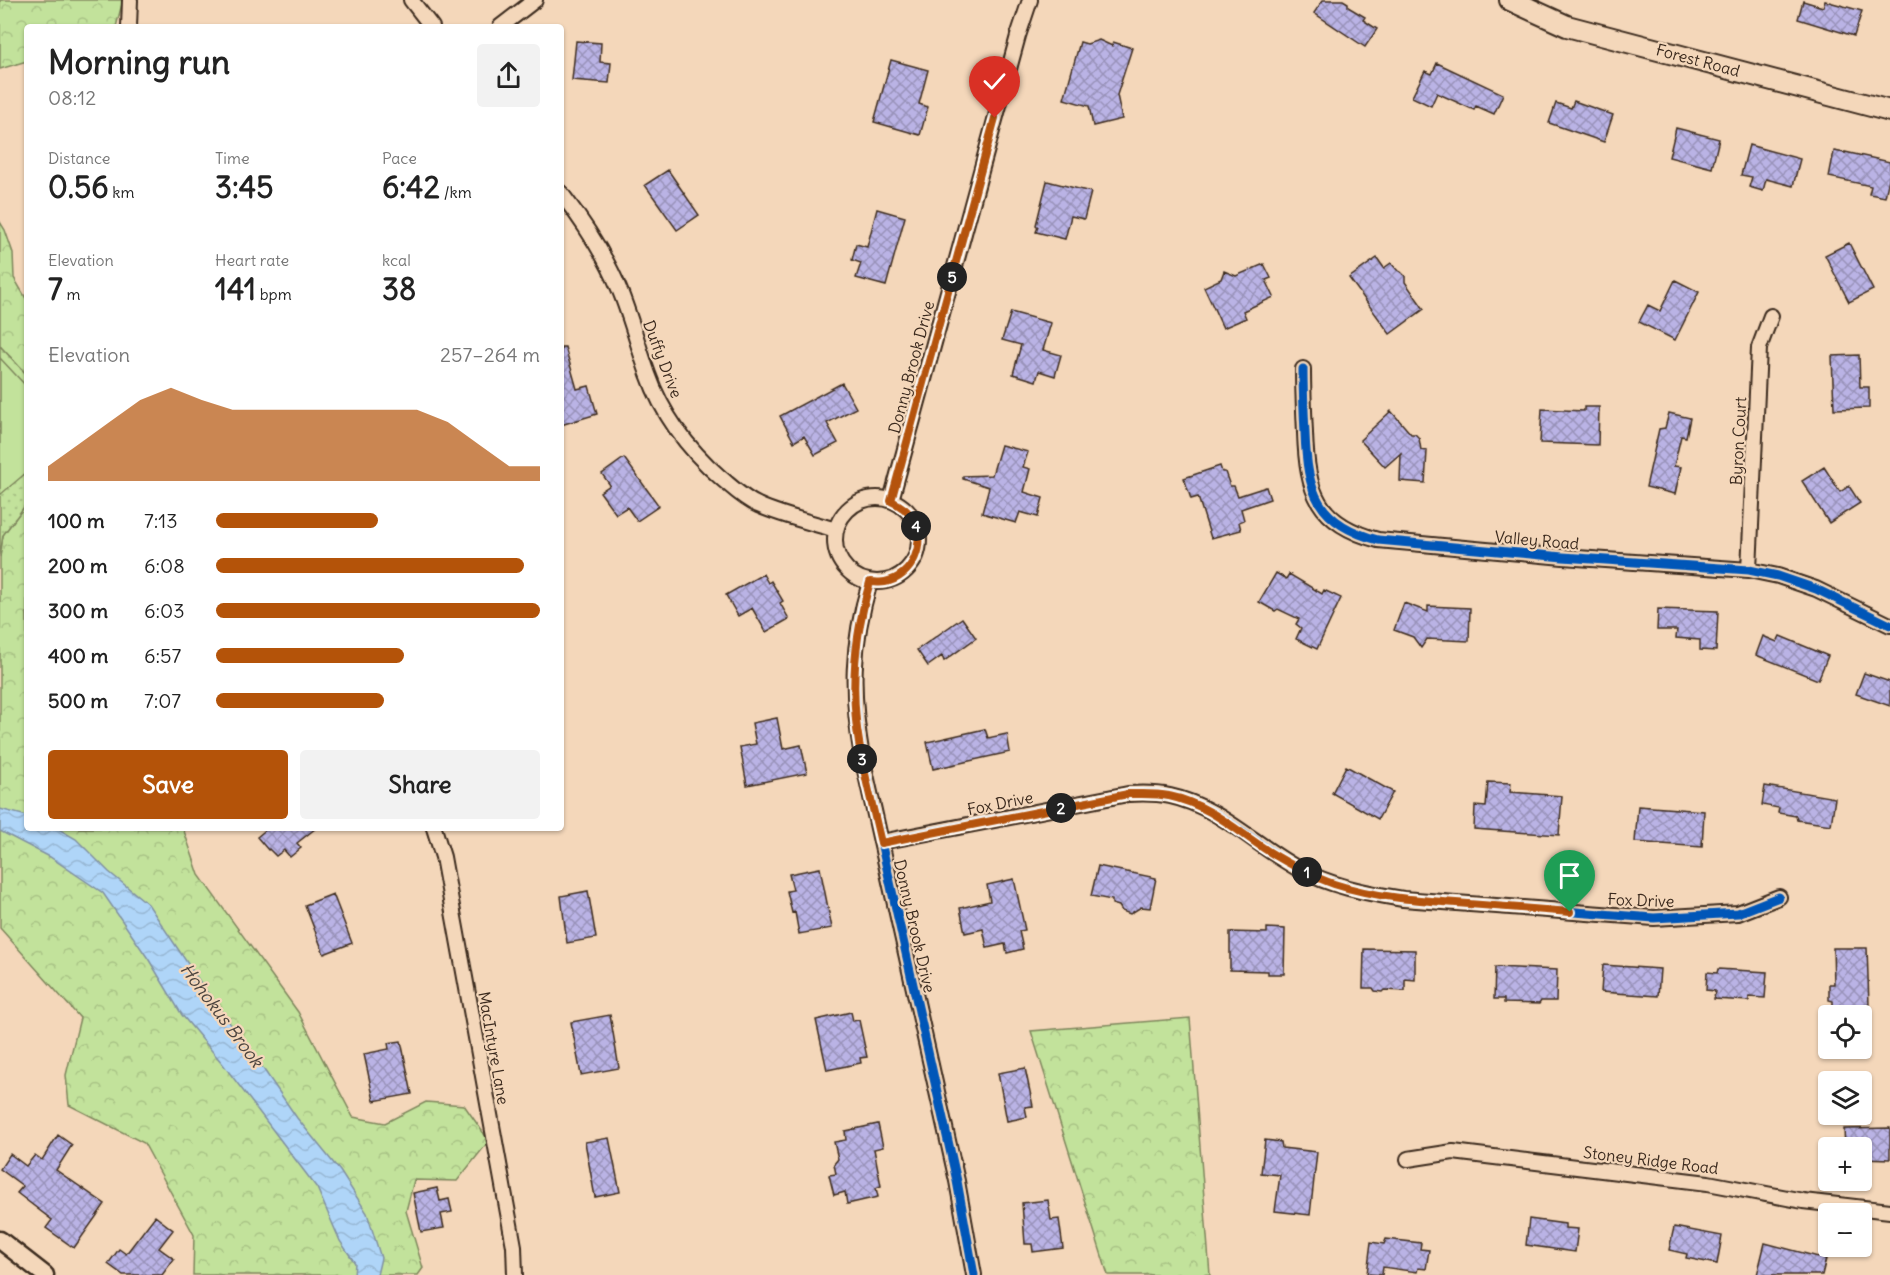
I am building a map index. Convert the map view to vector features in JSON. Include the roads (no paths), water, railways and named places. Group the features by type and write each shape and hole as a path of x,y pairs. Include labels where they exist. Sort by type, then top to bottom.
{"main road":[{"name":"Forest Road","path":"1522,3 1567,26 1890,111"}],"street":[{"path":"129,24 130,0"},
{"path":"411,0 430,24"},
{"path":"504,24 535,0"},
{"name":"Donny Brook Drive","path":"891,501 1018,36 1030,0"},
{"name":"Duffy Drive","path":"564,197 600,251 619,290 648,376 665,410 686,441 707,466 732,488 756,504 836,530"},
{"name":"Byron Court","path":"1749,570 1759,348 1772,316"},
{"name":"Valley Road","path":"1302,369 1305,462 1309,482 1316,498 1327,513 1342,526 1358,534 1378,540 1563,558 1749,570 1778,576 1816,589 1890,625"},
{"path":"878,498 891,501 903,507 913,518 918,530 918,551 908,569 897,578 884,582 870,582 846,569 835,544 836,530 842,517 858,503 878,498"},
{"name":"Donny Brook Drive","path":"870,582 861,613 855,648 856,720 862,758 957,1181 974,1275"},
{"name":"Fox Drive","path":"881,843 1128,794 1150,793 1171,796 1197,805 1227,821 1268,851 1299,869 1332,883 1367,893 1403,899 1654,918 1738,913 1779,897"},
{"name":"MacIntyre Lane","path":"435,831 443,857 512,1234 515,1275"},
{"name":"Stoney Ridge Road","path":"1408,1159 1453,1152 1708,1183 1803,1201 1890,1212"},
{"path":"0,1240 45,1275"}],"water":[{"name":"Hohokus Brook","path":"0,809 24,815 24,831 62,831 76,839 109,872 148,904 202,985 297,1118 340,1171 367,1213 381,1258 377,1275 354,1275 355,1263 340,1241 317,1188 222,1063 182,1015 149,960 103,893 50,857 0,831"}]}
